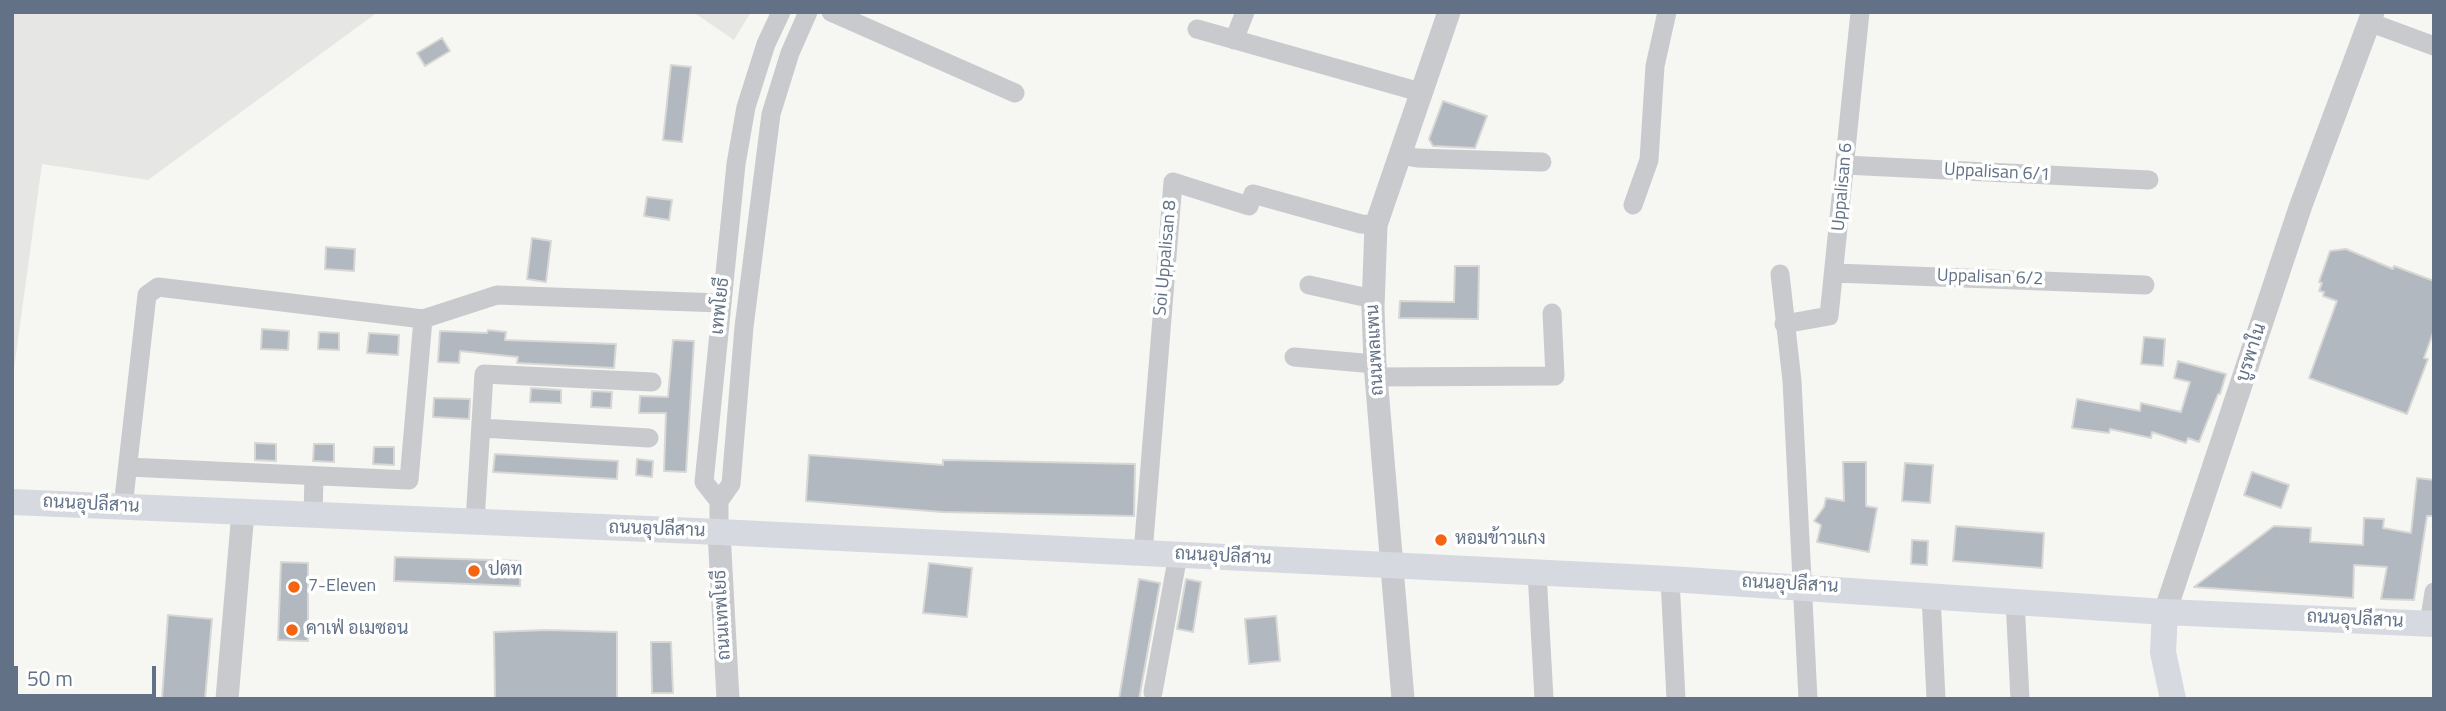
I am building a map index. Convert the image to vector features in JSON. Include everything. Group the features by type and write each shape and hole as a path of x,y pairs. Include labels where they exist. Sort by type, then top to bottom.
{"main road":[{"name":"ถนนอุปลีสาน","path":"12,502 719,532 1537,572 1802,586 2165,612 2431,624"},
{"name":"บูรพาใน","path":"2165,612 2163,652 2173,699"}],"street":[{"name":"เทพโยธี","path":"719,532 719,501 704,481 736,164 746,107 766,44 781,12"},
{"name":"เทพโยธี","path":"719,501 732,484 744,327 771,114 790,53 808,12"},
{"path":"831,12 1015,93"},
{"path":"1234,40 1245,12"},
{"name":"ถนนพลแพน","path":"1403,699 1376,371 1373,299 1376,225 1449,12"},
{"path":"1633,205 1649,160 1654,66 1667,12"},
{"name":"Uppalisan 6","path":"1784,324 1829,316 1860,12"},
{"path":"2371,17 2434,46"},
{"name":"บูรพาใน","path":"2165,612 2301,205 2371,17"},
{"path":"1197,29 1420,92"},
{"path":"746,107 771,114"},
{"path":"1400,155 1417,158 1542,162"},
{"name":"Uppalisan 6/1","path":"1845,165 2149,180"},
{"name":"Soi Uppalisan 8","path":"1143,553 1173,182 1249,206 1253,194 1361,224 1376,225"},
{"name":"Uppalisan 6/2","path":"1835,273 2145,285"},
{"path":"1780,274 1792,380 1808,699"},
{"path":"1309,285 1373,299"},
{"path":"123,507 147,295 158,287 423,319 498,295 720,303"},
{"path":"1294,357 1376,371 1555,376 1552,313"},
{"path":"128,467 408,480 423,319"},
{"path":"475,522 484,374 652,382"},
{"path":"481,428 649,438"},
{"path":"313,514 314,476"},
{"path":"227,699 243,512"},
{"name":"ถนนเทพโยธี","path":"719,532 728,699"},
{"path":"1153,692 1178,555"},
{"path":"1537,572 1544,699"},
{"path":"1670,579 1676,699"},
{"path":"2431,624 2434,592"},
{"path":"1931,595 1936,699"},
{"path":"2015,600 2021,699"}],"shaded area":[{"path":"12,12 378,12 148,180 42,164 12,383"},
{"path":"693,12 751,12 734,40"}],"building":[{"path":"442,38 450,51 425,66 417,53"},
{"path":"671,65 691,67 682,142 663,140"},
{"path":"1443,101 1487,116 1475,148 1433,146 1429,139"},
{"path":"647,197 672,200 669,220 644,216"},
{"path":"532,238 551,241 546,282 527,279"},
{"path":"326,247 355,249 354,271 325,269"},
{"path":"2346,249 2393,269 2394,266 2434,281 2434,330 2424,358 2428,359 2407,414 2309,378 2337,301 2323,296 2324,292 2319,291 2322,283 2319,282 2330,251"},
{"path":"1455,266 1479,266 1478,319 1399,318 1400,301 1454,302"},
{"path":"262,329 289,331 288,350 261,349"},
{"path":"488,330 506,332 505,340 616,344 614,368 517,363 518,357 460,351 459,363 438,362 440,331 487,333"},
{"path":"319,332 339,333 339,350 318,349"},
{"path":"369,333 399,335 398,355 367,353"},
{"path":"2144,337 2165,339 2163,366 2141,364"},
{"path":"673,340 694,341 686,472 664,471 666,413 639,413 640,396 668,397"},
{"path":"2178,361 2226,374 2199,442 2188,438 2186,443 2152,432 2151,438 2110,429 2109,433 2072,428 2077,399 2140,411 2141,403 2181,412 2190,382 2174,378"},
{"path":"531,388 561,390 561,403 530,402"},
{"path":"592,391 612,392 611,408 591,407"},
{"path":"434,398 470,399 469,419 433,417"},
{"path":"255,443 276,444 276,461 255,460"},
{"path":"314,444 334,444 334,462 313,461"},
{"path":"374,447 394,447 394,465 373,464"},
{"path":"495,454 618,461 617,479 493,472"},
{"path":"809,455 943,465 943,460 1135,464 1134,516 942,512 806,501"},
{"path":"637,459 653,461 652,477 636,475"},
{"path":"1843,462 1866,462 1866,506 1877,508 1869,552 1817,542 1821,525 1814,521 1824,507 1826,498 1844,501"},
{"path":"1905,463 1933,465 1930,503 1902,501"},
{"path":"2252,472 2289,485 2281,508 2244,495"},
{"path":"2417,478 2434,480 2434,516 2427,516 2414,600 2381,599 2387,567 2354,565 2353,598 2194,587 2274,526 2311,528 2310,542 2363,545 2364,518 2384,519 2383,528 2411,533"},
{"path":"1956,526 2044,533 2042,568 1953,561"},
{"path":"1912,540 1928,541 1927,565 1911,564"},
{"path":"395,557 521,561 520,586 394,581"},
{"path":"281,562 308,563 308,641 278,640"},
{"path":"929,563 972,568 967,617 923,613"},
{"path":"1139,579 1160,583 1139,699 1119,699"},
{"path":"1186,579 1201,582 1193,632 1177,629"},
{"path":"168,615 212,619 205,699 162,699"},
{"path":"1276,616 1280,661 1249,664 1245,619"},
{"path":"494,632 617,632 617,699 495,699"},
{"path":"651,642 671,642 673,693 652,693"}],"place":[{"name":"หอมข้าวแกง","path":"1441,540"},
{"name":"ปตท","path":"474,571"},
{"name":"7-Eleven","path":"294,587"},
{"name":"คาเฟ่ อเมซอน","path":"292,630"}]}
